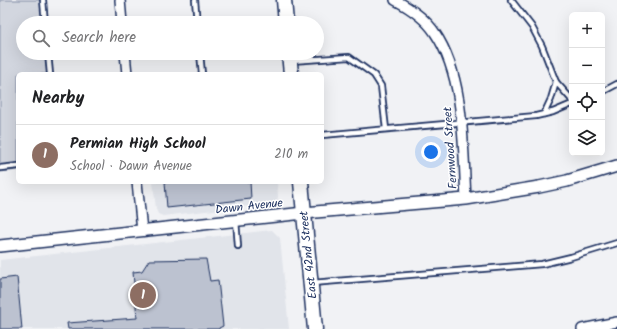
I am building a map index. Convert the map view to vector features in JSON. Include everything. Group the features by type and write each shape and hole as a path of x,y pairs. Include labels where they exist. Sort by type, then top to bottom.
{"highway":[{"path":"284,0 285,16"},
{"name":"East 42nd Street","path":"301,184 315,329"}],"street":[{"path":"120,0 121,16"},
{"name":"Fernwood Street","path":"395,0 414,12 425,22 443,46 454,77 458,97 466,199"},
{"path":"126,60 127,72"},
{"name":"Dawn Avenue","path":"0,246 304,213 466,199 567,181 617,166"},
{"path":"138,184 142,231"},
{"path":"582,329 617,322"}],"lane":[{"path":"42,0 44,16"},
{"path":"195,0 196,16"},
{"path":"511,0 532,27 542,46 556,82 569,97"},
{"path":"324,60 349,57 374,75 381,86 386,129"},
{"path":"49,60 50,72"},
{"path":"201,60 202,72"},
{"path":"290,63 320,60"},
{"path":"544,114 551,99 556,82"},
{"path":"605,90 617,84"},
{"path":"324,135 544,114 554,112 569,105"},
{"path":"0,168 16,166"},
{"path":"236,220 238,246"},
{"path":"311,283 542,264 617,243"}],"shaded area":[{"path":"0,0 45,0 46,16 16,16 16,60 51,60 52,72 16,72 16,170 0,172"},
{"path":"153,184 277,184 278,197 273,203 163,216 158,214"},
{"path":"272,230 280,238 289,329 0,329 0,260"}],"building":[{"path":"165,184 250,184 251,199 167,208"},
{"path":"206,259 210,281 218,280 223,326 219,329 68,329 67,323 137,318 133,272 142,271 149,260"},
{"path":"17,277 22,329 0,329 0,279"}],"place":[{"name":"Permian High School","path":"143,295"}]}
